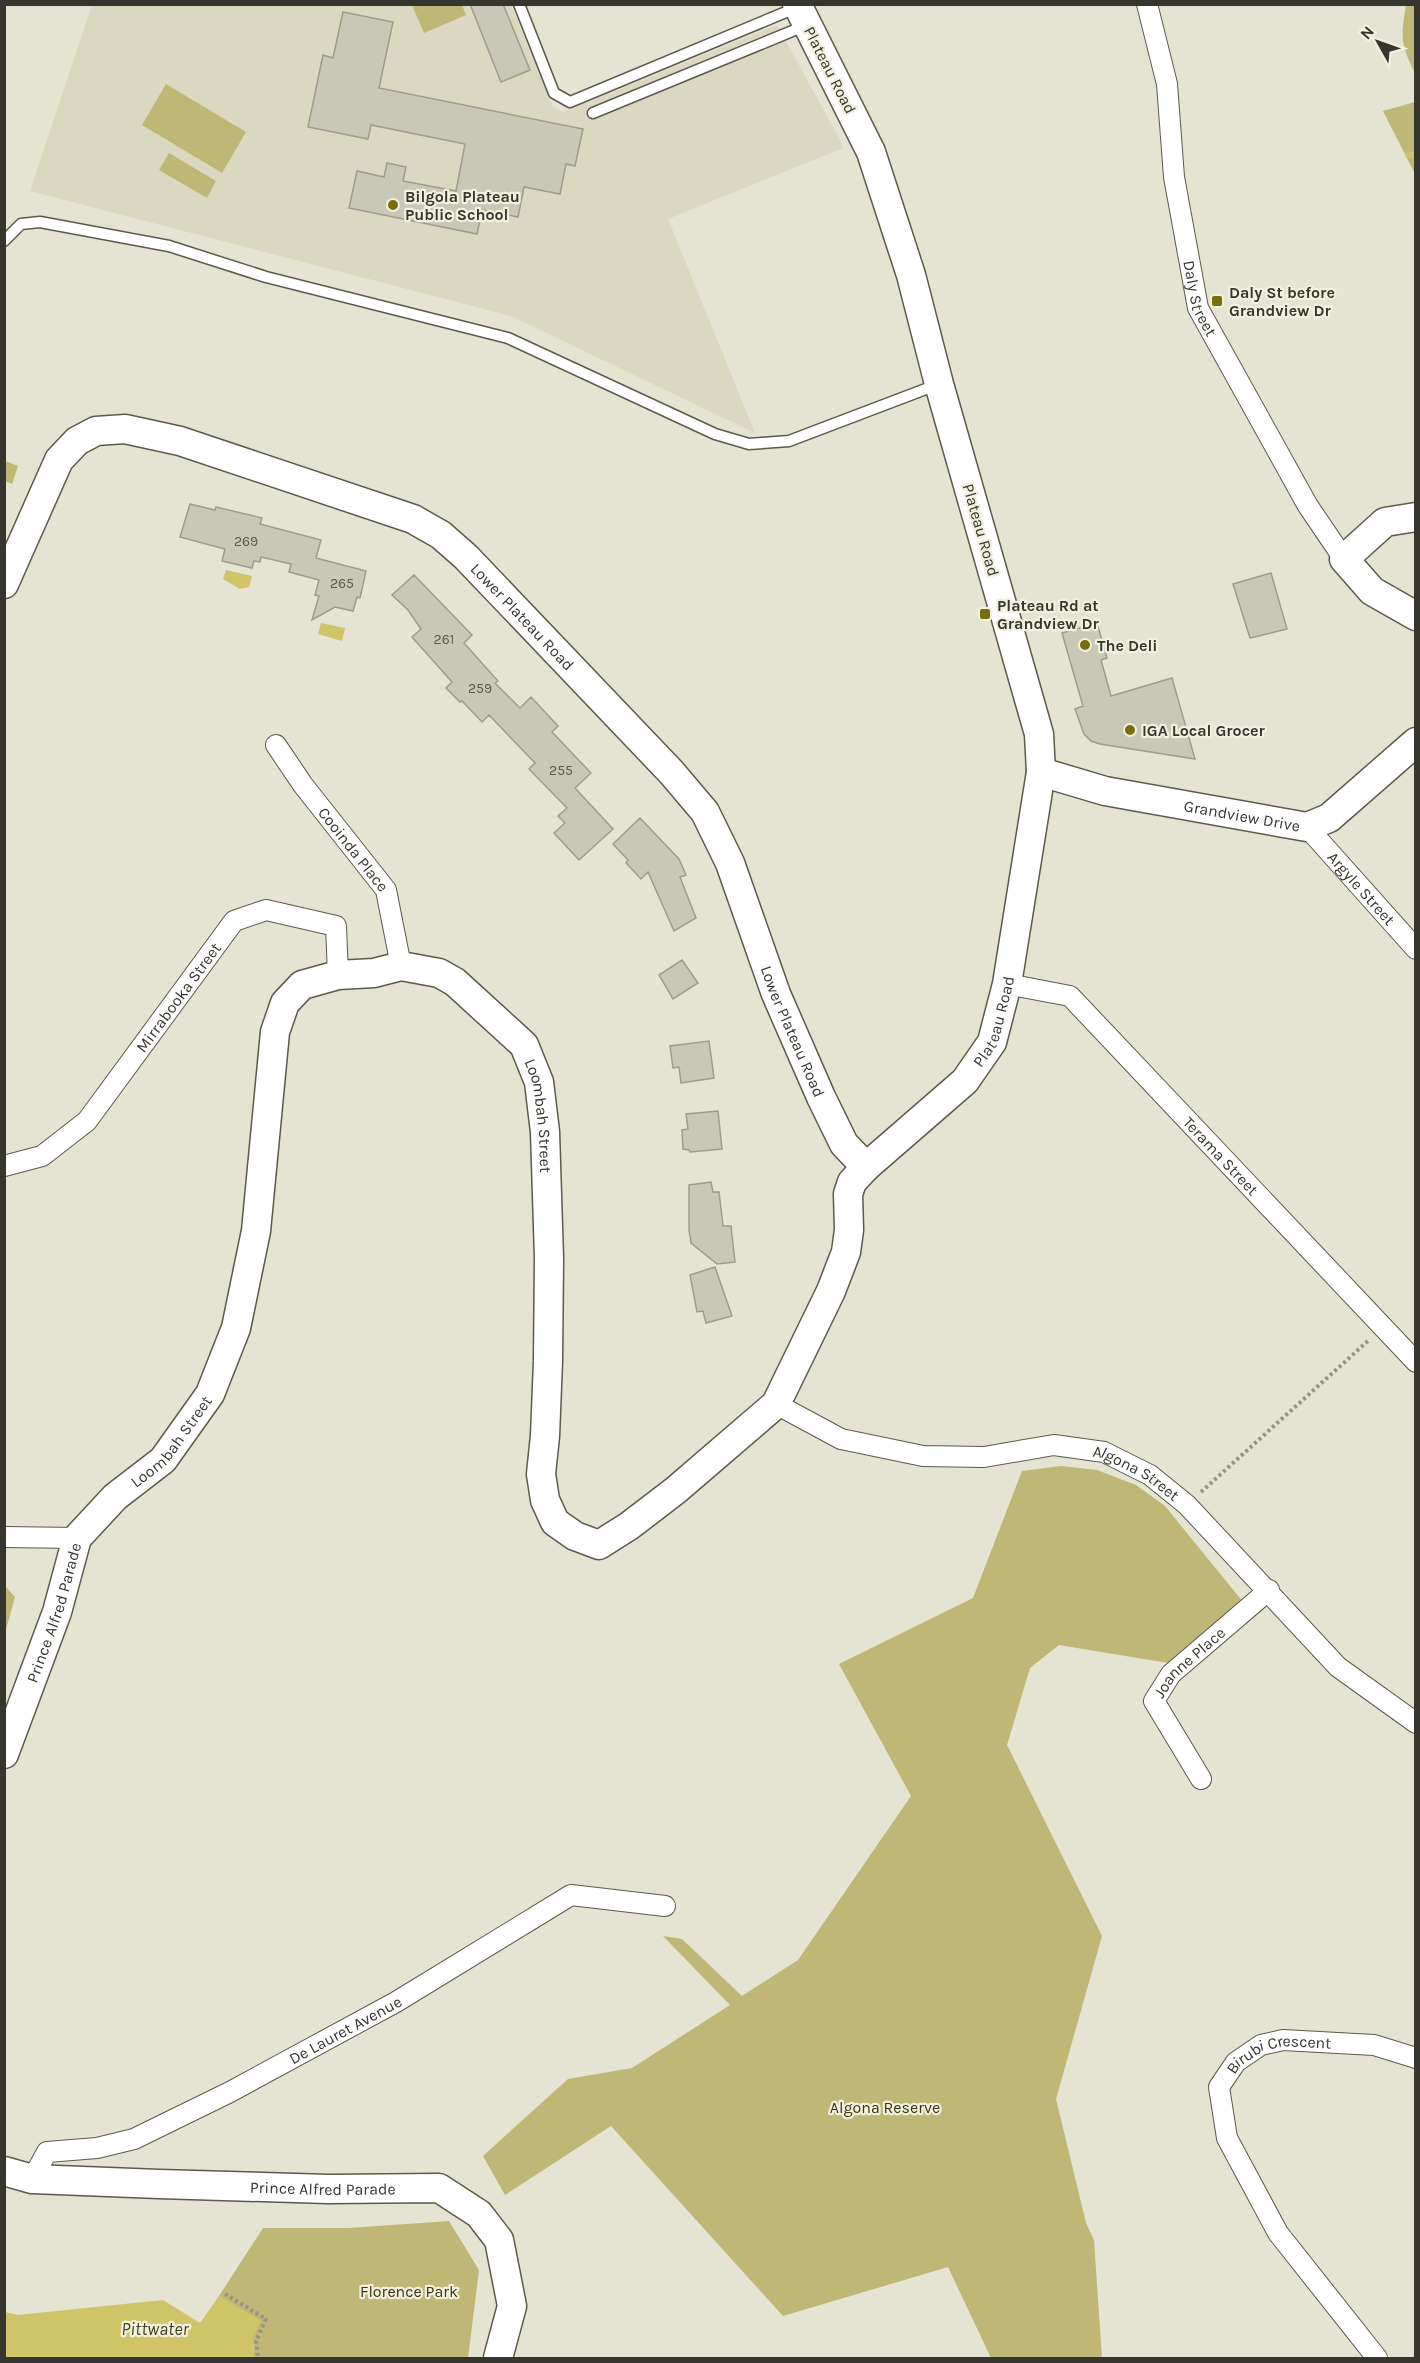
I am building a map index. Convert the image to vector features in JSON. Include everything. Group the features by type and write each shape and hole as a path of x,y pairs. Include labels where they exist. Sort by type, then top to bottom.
{"street":[{"name":"Daly Street","path":"1147,4 1167,84 1174,177 1198,308 1308,506 1344,559"},
{"name":"Plateau Road","path":"801,12 871,152 911,275 939,384 1039,734 1041,772 1007,984 992,1042 964,1081 867,1167"},
{"name":"Lower Plateau Road","path":"4,584 59,460 77,441 96,431 125,429 180,441 413,519 441,535 466,557 672,773 705,813 730,863 776,994 820,1097 844,1144 867,1167"},
{"path":"1416,517 1385,522 1344,559 1372,591 1416,616"},
{"name":"Grandview Drive","path":"1041,772 1105,791 1307,827 1329,818 1416,742"},
{"name":"Cooinda Place","path":"276,745 303,785 386,890 401,966"},
{"name":"Argyle Street","path":"1307,827 1416,949"},
{"name":"Mirrabooka Street","path":"4,1166 42,1156 87,1121 234,921 266,910 336,926 338,975"},
{"name":"Loombah Street","path":"77,1538 115,1497 163,1460 210,1394 236,1328 256,1232 275,1032 285,1003 302,985 338,975 374,973 401,966 439,973 454,982 524,1045 539,1082 545,1132 549,1258 546,1426 541,1473 545,1500 555,1522 575,1536 599,1545 629,1526 676,1490 776,1404 831,1291 846,1252 849,1230 848,1194 852,1182 867,1167"},
{"name":"Terama Street","path":"1007,984 1070,996 1416,1362"},
{"name":"Algona Street","path":"776,1404 841,1439 923,1456 984,1458 1054,1445 1104,1452 1150,1475 1187,1504 1338,1667 1416,1723"},
{"name":"Prince Alfred Parade","path":"4,1537 77,1538 57,1612 4,1754"},
{"name":"Joanne Place","path":"1201,1779 1154,1701 1171,1674 1269,1590"},
{"name":"De Lauret Avenue","path":"32,2178 47,2152 97,2148 134,2139 156,2129 230,2092 396,2002 571,1895 665,1906"},
{"name":"Birubi Crescent","path":"1377,2358 1278,2233 1227,2138 1219,2087 1236,2062 1261,2045 1283,2040 1374,2045 1416,2058"},
{"name":"Prince Alfred Parade","path":"4,2171 32,2178 328,2189 439,2188 479,2214 500,2240 512,2306 498,2358"}],"lane":[{"path":"519,4 554,93 570,102 801,12"},
{"path":"593,113 801,12"},
{"path":"4,241 21,224 40,222 157,244 266,277 508,338 715,435 749,444 789,441 939,384"}],"path":[{"path":"1187,1504 1382,1328"},
{"path":"225,2294 266,2319 256,2341 258,2358"}],"shaded area":[{"name":"Bilgola Plateau Public School","path":"92,5 511,5 553,107 564,112 777,25 843,148 668,219 755,433 511,316 30,191"}],"green space":[{"path":"412,5 462,5 466,15 424,33"},
{"path":"1406,5 1415,5 1415,73 1403,40"},
{"path":"166,84 246,132 222,173 142,125"},
{"path":"1416,102 1415,174 1383,111"},
{"path":"169,153 216,181 207,198 159,170"},
{"path":"5,461 18,466 12,484 5,481"},
{"name":"Algona Reserve","path":"1061,1466 1097,1470 1136,1485 1165,1506 1243,1602 1193,1663 1168,1663 1059,1645 1030,1668 1007,1745 1102,1936 1056,2099 1086,2223 1094,2240 1102,2358 991,2358 948,2267 783,2316 611,2126 505,2195 483,2156 568,2079 632,2068 730,2005 663,1936 682,1939 742,1996 798,1960 911,1796 839,1664 973,1598 1022,1471"},
{"path":"5,1586 15,1597 5,1633"},
{"name":"Florence Park","path":"449,2221 479,2270 468,2358 254,2358 253,2338 225,2300 219,2296 263,2228 349,2228"}],"water":[{"path":"226,570 252,576 249,587 240,589 223,579"},
{"path":"321,623 345,628 342,641 318,634"},
{"name":"Pittwater","path":"219,2296 261,2321 253,2338 254,2358 5,2358 5,2312 18,2315 163,2300 200,2323"}],"building":[{"path":"470,4 503,4 530,70 501,82"},
{"path":"343,12 393,22 379,88 583,129 575,166 566,164 560,194 524,187 518,217 482,210 477,234 349,208 357,171 384,177 387,163 406,167 403,181 456,191 465,144 371,125 368,139 308,127 323,55 333,58"},
{"path":"190,504 215,510 216,507 262,518 260,524 321,540 316,558 366,571 360,598 357,597 353,611 335,607 312,620 319,596 315,595 319,580 289,572 291,564 261,557 260,562 254,561 252,568 222,561 225,549 180,537"},
{"path":"1271,573 1287,629 1250,638 1233,584"},
{"path":"414,575 472,635 464,643 498,681 495,683 520,708 531,697 558,726 552,732 591,773 575,788 613,829 579,860 554,833 565,823 558,816 567,808 529,769 535,763 489,715 482,722 446,688 452,682 412,637 421,629 408,610 392,595"},
{"path":"1097,623 1107,658 1101,660 1111,696 1172,678 1195,759 1100,744 1091,741 1084,734 1075,709 1083,706 1062,633"},
{"path":"640,818 679,859 686,875 680,877 696,918 674,931 648,872 641,879 613,844"},
{"path":"682,960 698,983 673,999 659,975"},
{"path":"709,1041 714,1078 681,1083 679,1067 673,1068 670,1046"},
{"path":"718,1111 722,1149 690,1152 683,1149 682,1130 688,1129 686,1114"},
{"path":"711,1182 713,1192 719,1192 723,1226 731,1226 735,1262 717,1264 691,1243 689,1185"},
{"path":"715,1267 732,1316 706,1323 703,1311 697,1312 690,1275"}],"waterway":[{"path":"1408,155 1416,155"}],"place":[{"name":"Bilgola Plateau Public School","path":"393,205"},
{"name":"Daly St before Grandview Dr","path":"1217,301"},
{"name":"Plateau Rd at Grandview Dr","path":"985,614"},
{"name":"The Deli","path":"1085,645"},
{"name":"IGA Local Grocer","path":"1130,730"}]}
